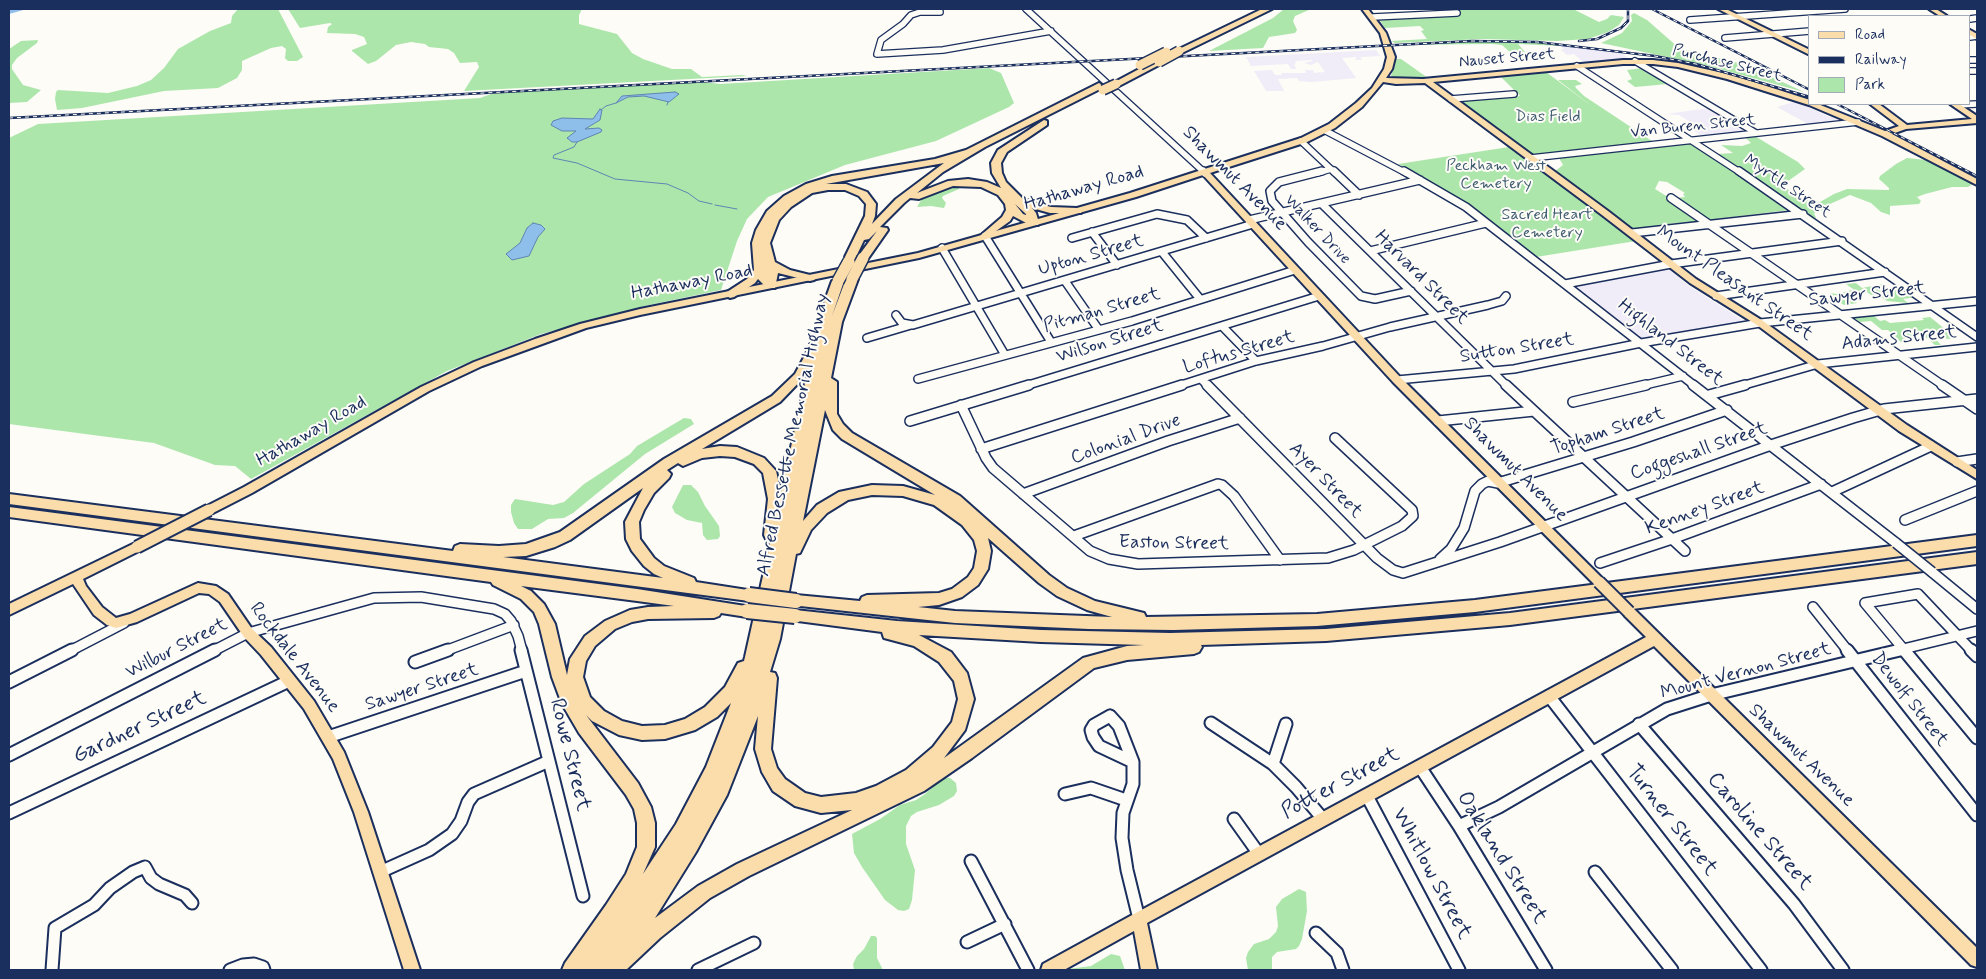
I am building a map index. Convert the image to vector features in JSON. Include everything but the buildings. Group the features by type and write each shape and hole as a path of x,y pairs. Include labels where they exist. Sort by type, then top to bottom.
{"highway":[{"name":"Alfred Bessette Memorial Highway","path":"1114,82 1140,65 1252,9"},
{"name":"Alfred Bessette Memorial Highway","path":"604,970 662,892 690,846 718,796 747,725 770,644 787,565 838,281 850,259 875,225 906,195 932,175 967,153 1268,9"},
{"name":"Alfred Bessette Memorial Highway","path":"583,970 639,898 682,830 722,749 744,691 753,616 771,568 831,319 863,258 882,231 915,198 960,164 1058,114 1101,88"},
{"path":"1034,223 1019,216 999,179 996,166 998,157 1009,145 1058,114"},
{"path":"850,259 870,216 871,204 867,197 856,190 840,187 814,189 798,197 782,209 774,219 766,239 766,252 773,279 771,286 762,277 759,270 757,243 764,224 779,205 798,192 836,178 936,162 967,153"},
{"path":"915,198 947,184 972,182 998,190 1012,200 1043,208 1077,211"},
{"path":"985,236 1006,220 1012,200"},
{"path":"769,263 786,273 810,278"},
{"path":"730,294 751,281 759,270"},
{"path":"394,549 509,551 534,548 557,540 589,520 669,462 783,394 800,376 831,319"},
{"path":"831,319 830,405 835,423 847,436 945,493 975,516 1044,579 1071,597 1092,606 1130,616 1220,623"},
{"path":"723,592 686,581 659,570 642,555 633,539 634,516 649,489 668,471 691,457 720,451 737,452 752,457 769,471 775,499 770,548 771,568"},
{"path":"753,616 742,673 731,692 712,712 689,725 665,732 630,731 619,728 598,716 579,694 575,668 581,654 599,633 621,619 648,612 753,616 797,606 919,601 948,596 969,586 978,575 983,562 983,545 977,532 967,521 939,501 903,490 872,490 844,496 822,509 806,527 787,565"},
{"path":"9,499 749,595 797,606 840,621 905,637 928,646 952,664 961,678 966,692 965,707 959,725 939,752 922,768 902,782 868,798 832,804 811,804 792,796 774,779 764,757 763,742 770,644"},
{"path":"9,512 479,574 753,616"},
{"path":"797,606 972,618 1108,624 1317,620 1436,611 1977,541"},
{"path":"840,621 974,633 1060,637 1160,639 1278,637 1360,633 1491,621 1977,558"},
{"path":"479,574 517,589 534,601 540,608 550,634 564,688 574,709 585,728 632,789 644,815 647,831 646,847 636,871 613,912 572,970"},
{"path":"613,970 653,931 704,892 743,870 872,810 918,785 966,753 1089,663 1127,653 1229,645 1278,637"}],"main road":[{"path":"1366,9 1373,18"},
{"path":"1721,9 1806,49"},
{"name":"Hathaway Road","path":"9,610 248,490 414,395 487,360 533,343 592,324 640,312 881,264 942,248 1205,173 1301,141 1324,130 1359,105 1382,80 1389,65 1390,55 1382,33 1373,18"},
{"name":"Nauset Street","path":"1382,80 1396,82 1427,81 1636,61"},
{"name":"Purchase Street","path":"1636,61 1684,66 1750,83 1808,102"},
{"name":"Mount Pleasant Street","path":"1427,81 1671,264 1716,296 1760,323 1818,364 1879,411 1977,475"},
{"name":"Purchase Street","path":"1816,105 1886,134 1977,182"},
{"path":"1875,105 1905,127"},
{"path":"1956,105 1977,120"},
{"path":"1886,134 1905,127 1977,120"},
{"name":"Shawmut Avenue","path":"1205,173 1397,380 1498,483 1977,959"},
{"name":"Rockdale Avenue","path":"76,578 84,593 106,619 116,623 133,618 189,591 207,588 218,592 224,598 248,633 266,651 308,705 328,737 349,777 412,970"},
{"name":"Potter Street","path":"1049,970 1139,918 1656,639"},
{"path":"1139,918 1149,970"}],"street":[{"name":"Shawmut Avenue","path":"1026,9 1205,173"},
{"path":"1690,20 1845,9"},
{"path":"1373,18 1455,11"},
{"path":"940,12 920,12 911,15 903,24 881,40 877,54 943,50 1051,31"},
{"path":"1725,38 1808,31"},
{"path":"1636,61 1756,134"},
{"name":"Myrtle Street","path":"1577,66 1803,214 1977,337"},
{"path":"1452,99 1514,94"},
{"name":"Van Buren Street","path":"1531,158 1858,122"},
{"name":"Highland Street","path":"1324,130 1352,142 1456,200 1832,492 1977,609"},
{"path":"1301,141 1359,195"},
{"name":"Walker Drive","path":"1331,169 1286,180 1273,186 1270,196 1281,213 1361,296 1375,299 1411,291"},
{"name":"Upton Street","path":"867,338 1162,252 1281,213 1420,180"},
{"path":"1671,198 1977,409"},
{"name":"Harvard Street","path":"1322,204 1492,372 1685,551"},
{"path":"1072,238 1163,214 1190,221 1206,238"},
{"path":"1632,233 1803,214"},
{"path":"1370,251 1486,223"},
{"path":"1092,232 1117,265"},
{"path":"985,236 1051,342"},
{"path":"1565,284 1671,264 1842,241"},
{"path":"942,248 1004,355"},
{"path":"1162,252 1200,299"},
{"name":"Pitman Street","path":"918,378 1099,330 1295,270"},
{"path":"1716,296 1884,272"},
{"path":"1065,281 1099,330"},
{"name":"Wilson Street","path":"910,421 1319,296"},
{"name":"Loftus Street","path":"982,449 1256,362 1502,301 1506,296"},
{"name":"Sawyer Street","path":"1641,343 1760,323 1977,301"},
{"path":"896,315 902,323 911,325"},
{"path":"1222,326 1256,362"},
{"name":"Sutton Street","path":"1397,380 1514,369 1641,343"},
{"name":"Adams Street","path":"1708,395 1818,364 1977,348"},
{"path":"1574,402 1683,376"},
{"name":"Ayer Street","path":"1202,380 1384,564 1398,572 1413,571 1438,561"},
{"name":"Coggeshall Street","path":"1438,561 1500,542 1772,445 1879,411 1977,399"},
{"name":"Easton Street","path":"961,405 993,468 1096,554 1108,559 1128,563 1328,558 1342,555 1402,526 1410,519 1414,512 1371,469 1335,438"},
{"name":"Topham Street","path":"1438,561 1451,549 1464,528 1477,487 1488,481 1498,483 1727,410"},
{"path":"1438,421 1534,411"},
{"name":"Colonial Drive","path":"1023,494 1168,441 1240,418"},
{"path":"1832,492 1931,446"},
{"path":"1957,462 1977,459"},
{"path":"1074,536 1198,492 1213,484 1222,486 1234,497 1280,560"},
{"name":"Kenney Street","path":"1600,563 1672,539 1821,484"},
{"path":"1905,520 1977,492"},
{"path":"1977,656 1918,594 1865,603 1977,738"},
{"name":"Wilbur Street","path":"9,755 248,633 367,599 394,597 428,598 494,609 505,614 514,625"},
{"name":"Dewolf Street","path":"1812,607 1977,815"},
{"path":"9,682 133,618"},
{"path":"415,662 514,625"},
{"name":"Rowe Street","path":"514,625 583,896"},
{"name":"Mount Vernon Street","path":"1459,826 1499,806 1638,724 1667,710 1711,695 1977,631"},
{"name":"Sawyer Street","path":"328,737 526,671"},
{"name":"Gardner Street","path":"9,813 289,681"},
{"name":"Turner Street","path":"1549,696 1761,970"},
{"path":"1133,762 1099,746 1091,730 1094,725 1110,716 1119,726 1122,740 1133,762 1132,784 1122,820 1122,843 1139,918"},
{"path":"1211,723 1273,764 1296,787 1323,819"},
{"path":"1273,764 1286,724"},
{"name":"Caroline Street","path":"1638,724 1794,904 1843,970"},
{"path":"380,872 429,850 452,834 461,821 468,802 474,794 549,761"},
{"name":"Oakland Street","path":"1420,767 1459,826 1546,970"},
{"path":"1065,794 1090,788 1107,792 1126,800"},
{"name":"Whitlow Street","path":"1366,796 1378,815 1459,970"},
{"path":"1234,819 1259,854"},
{"path":"971,861 1028,970"},
{"path":"52,970 55,928 94,905 110,888 133,872 145,867 151,878 159,884 185,895 192,903"},
{"path":"1595,872 1672,970"},
{"path":"967,942 1005,924"},
{"path":"1316,933 1337,953 1343,970"},
{"path":"698,970 754,943"},
{"path":"230,970 243,965 254,964 263,967 264,970"}],"shaded area":[{"path":"1558,44 1612,50 1623,54 1629,59 1584,63 1574,54 1567,55"},
{"path":"1376,50 1380,56 1360,57 1362,60 1355,60 1357,57 1342,58 1356,78 1311,82 1299,81 1297,78 1278,79 1284,91 1266,91 1254,71 1272,70 1275,75 1282,75 1281,73 1306,73 1305,70 1313,70 1314,73 1325,72 1318,62 1311,65 1304,63 1312,60 1295,61 1296,69 1291,69 1288,64 1251,66 1246,57"},
{"path":"1797,101 1829,117 1837,116 1847,120 1808,124 1777,107"},
{"path":"1710,108 1748,131 1702,136 1685,125 1692,123 1679,115 1666,114"},
{"path":"1668,268 1689,286 1746,322 1642,339 1574,286"}],"green space":[{"path":"238,9 278,9 303,57 297,61 288,61 285,58 286,49 282,46 271,48 242,61 242,70 237,78 218,88 164,91 82,108 57,110 55,99 58,90 108,93 137,86 151,80 164,68 178,49 210,31 231,23 232,16"},
{"path":"288,9 582,9 579,15 579,24 617,34 632,53 643,59 672,69 691,69 702,77 747,76 464,91 479,67 477,62 460,63 454,53 448,49 429,47 425,44 411,42 396,45 376,61 368,64 352,51 367,44 364,37 355,34 327,33 328,27 332,24 330,23 300,28"},
{"path":"1284,9 1311,9 1295,16 1293,21 1297,30 1295,33 1269,37 1263,48 1209,51 1273,18"},
{"path":"1455,9 1573,9 1599,22 1611,15 1624,17 1619,25 1608,32 1588,39 1557,41 1482,39 1395,43 1391,41 1427,39 1421,31 1424,30 1420,26 1385,28 1379,19 1458,12"},
{"path":"1634,13 1647,20 1679,48 1746,65 1804,92 1705,65 1601,43 1622,33 1632,21 1631,15"},
{"path":"38,40 37,43 17,58 12,65 12,69 23,85 41,90 27,102 9,103 9,49 21,41"},
{"path":"1471,41 1528,42 1557,44 1561,46 1518,44 1526,53 1512,54 1502,45 1491,44 1393,45"},
{"path":"1396,59 1401,59 1428,78 1393,78 1391,76"},
{"path":"989,68 1001,73 1014,103 936,141 845,165 768,197 747,219 737,241 721,290 649,305 541,334 447,371 251,479 235,466 215,465 154,443 9,424 9,138 38,124 480,98 491,94 523,91 704,82 720,84"},
{"path":"1643,68 1678,89 1668,84 1635,87 1627,81 1632,79 1627,70"},
{"name":"Dias Field","path":"1546,72 1593,107 1558,80 1576,80 1582,84 1575,86 1576,88 1584,96 1652,141 1533,155 1457,101 1520,96 1501,77"},
{"path":"1753,135 1798,162 1805,169 1781,186 1813,202 1820,202 1847,189 1889,190 1879,179 1880,176 1907,158 1926,160 1973,184 1968,187 1952,187 1925,194 1917,197 1921,201 1919,204 1890,206 1890,215 1881,212 1871,203 1850,195 1830,204 1824,210 1814,213 1816,218 1811,218 1717,154 1733,153 1721,145 1742,146 1751,143 1744,136"},
{"path":"1692,143 1789,210 1708,220 1676,198 1685,197 1683,194 1685,193 1667,182 1659,181 1655,189 1668,197 1665,198 1670,199 1702,222 1674,223 1635,230 1554,172 1563,165 1559,158"},
{"path":"1509,147 1636,241 1536,257 1451,193 1398,164"},
{"path":"960,187 959,189 943,196 942,198 946,203 944,208 931,206 917,207 923,197 942,188"},
{"path":"1856,283 1862,288 1883,284 1888,288 1896,288 1902,293 1909,292 1916,297 1903,299 1908,303 1887,301 1880,296 1875,298 1867,292 1857,292 1846,284"},
{"path":"1852,290 1858,295 1850,296 1857,303 1844,305 1831,297 1833,296 1830,293 1837,294"},
{"path":"1873,315 1880,321 1885,320 1890,323 1924,320 1922,318 1930,317 1956,338 1947,339 1938,332 1930,333 1941,345 1935,345 1923,335 1914,335 1916,338 1901,342 1888,330 1882,330 1871,321 1860,322 1852,317"},
{"path":"684,418 691,419 694,424 645,454 573,513 564,518 548,519 532,529 518,529 514,523 511,505 515,499 553,505 564,502 584,484 630,454 637,446"},
{"path":"683,485 691,485 698,492 719,526 720,536 718,539 707,540 703,535 702,523 687,520 675,513 672,507"},
{"path":"943,778 950,778 956,783 957,791 954,796 939,805 917,812 911,816 906,826 906,844 915,870 912,900 909,909 904,911 898,910 885,900 862,867 854,853 852,834 880,819 900,805 916,800"},
{"path":"1299,889 1306,892 1307,911 1299,946 1296,949 1277,952 1272,957 1272,970 1248,970 1246,958 1248,952 1254,944 1269,939 1276,932 1278,926 1276,907 1282,899"},
{"path":"871,936 877,938 877,958 883,970 854,970 853,964 857,956 864,949"},
{"path":"1111,954 1120,956 1125,970 1060,970 1091,966"}],"water":[{"path":"675,92 679,94 669,102 644,96 628,97 616,103 622,96"},
{"path":"600,109 602,110 600,120 585,129 599,128 602,130 601,132 577,142 572,142 567,138 576,131 562,131 551,125 553,121 562,118 593,119"},
{"path":"533,223 541,225 545,229 538,237 529,256 512,260 506,254 520,243 527,228"}],"waterway":[{"path":"9,12 24,9"},
{"path":"601,110 606,106 616,103"},
{"path":"577,142 574,147 554,155 553,158 577,163 615,179 667,184 688,193 699,201 712,204"},
{"path":"715,205 737,209"}],"railway":[{"path":"1579,41 1597,39 1621,28 1628,21 1628,9"},
{"path":"1652,9 1808,89"},
{"path":"9,118 1472,41 1537,42 1655,56 1696,64 1808,96"},
{"path":"1839,105 1977,176"}],"park label":[{"name":"Peckham West Cemetery","path":"1496,176"},
{"name":"Sacred Heart Cemetery","path":"1547,225"}]}
